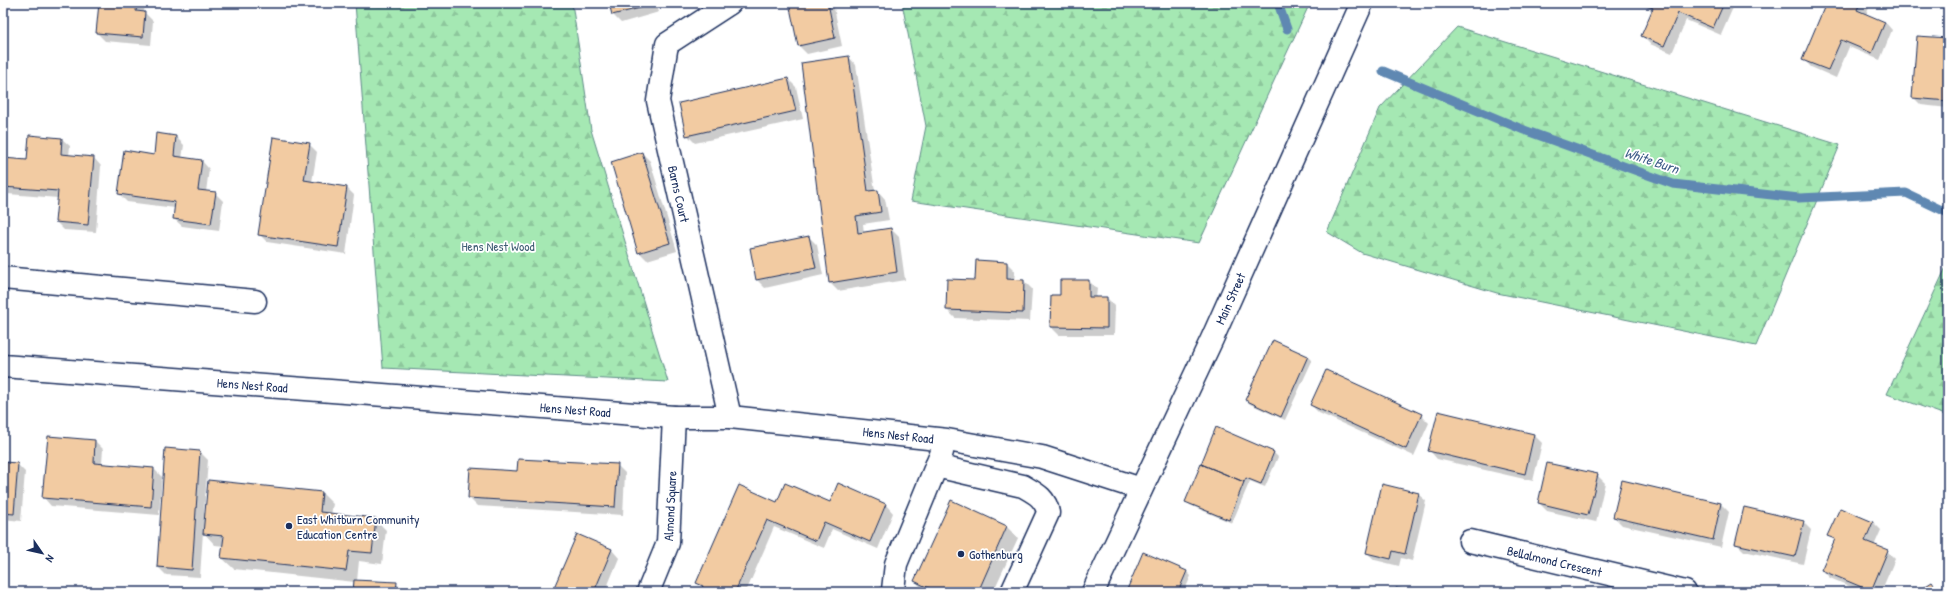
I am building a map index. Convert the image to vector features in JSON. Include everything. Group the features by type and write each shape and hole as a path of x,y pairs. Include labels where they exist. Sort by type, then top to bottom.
{"street":[{"name":"Barns Court","path":"730,3 667,44 658,101 730,417"},
{"name":"Main Street","path":"1093,592 1140,489 1212,339 1362,3"},
{"path":"3,278 255,301"},
{"name":"Hens Nest Road","path":"3,366 674,417 730,417 947,440 1042,457 1140,489"},
{"name":"Almond Square","path":"648,592 668,543 674,417"},
{"path":"895,592 896,564 947,440"},
{"path":"936,466 1023,486 1035,493 1046,503 1048,512 1012,592"},
{"name":"Bellalmond Crescent","path":"1470,541 1685,592"}],"green space":[{"name":"Hens Nest Wood","path":"355,3 572,3 591,130 668,382 383,368"},
{"path":"902,3 1310,3 1199,243 911,201 926,126"},
{"path":"1457,27 1840,145 1756,346 1497,293 1362,253 1327,232 1380,108"},
{"path":"1948,263 1948,416 1887,394"}],"building":[{"path":"99,3 137,3 136,11 145,12 143,37 96,33"},
{"path":"609,3 651,3 652,5 612,15"},
{"path":"789,3 828,3 835,38 798,46"},
{"path":"1641,3 1724,3 1713,28 1678,13 1664,46 1641,36 1653,8"},
{"path":"1826,3 1860,3 1857,10 1885,22 1872,53 1841,40 1828,70 1802,60"},
{"path":"1917,36 1948,38 1948,101 1912,98"},
{"path":"849,56 868,191 878,190 881,212 856,216 858,233 891,228 897,272 829,283 801,63"},
{"path":"788,78 796,111 686,136 679,103"},
{"path":"156,133 176,136 174,156 202,160 198,190 216,192 211,224 173,219 175,202 118,194 124,150 154,155"},
{"path":"29,135 62,138 61,154 94,157 88,225 55,222 58,191 3,187 3,158 27,160"},
{"path":"273,137 310,143 304,180 347,187 338,247 258,235"},
{"path":"642,152 670,243 638,253 611,162"},
{"path":"809,236 816,268 756,280 750,248"},
{"path":"976,260 1007,262 1007,279 1024,280 1023,313 946,310 947,279 975,280"},
{"path":"1060,280 1089,280 1089,297 1107,297 1107,328 1050,327 1051,295 1060,295"},
{"path":"1273,340 1308,356 1281,417 1245,400"},
{"path":"1326,370 1422,414 1406,449 1310,405"},
{"path":"1438,411 1534,434 1525,474 1428,451"},
{"path":"1216,427 1274,452 1261,484 1246,478 1244,482 1201,464"},
{"path":"48,436 95,440 94,463 154,468 151,507 42,498"},
{"path":"165,448 200,451 192,570 157,567"},
{"path":"518,459 618,464 615,507 468,498 470,468 517,471"},
{"path":"3,462 18,463 14,514 3,513"},
{"path":"1547,463 1598,474 1588,515 1538,503"},
{"path":"1201,464 1244,482 1229,520 1185,502"},
{"name":"East Whitburn Community Education Centre","path":"208,480 322,492 320,512 376,518 372,553 349,551 346,571 221,558 224,536 203,534"},
{"path":"1622,480 1721,503 1713,540 1613,517"},
{"path":"785,483 830,502 838,483 886,504 870,542 824,522 816,541 767,520 735,592 701,592 703,586 696,583 739,485 777,502"},
{"path":"1382,484 1419,493 1405,554 1393,551 1391,559 1366,553"},
{"name":"Gothenburg","path":"951,500 1007,526 978,592 937,592 914,581"},
{"path":"1744,507 1804,521 1795,557 1735,544"},
{"path":"1840,508 1873,522 1865,541 1888,550 1871,591 1821,570 1835,539 1827,536"},
{"path":"577,534 612,549 594,592 552,592"},
{"path":"1143,552 1187,571 1178,592 1126,592"},
{"path":"354,580 397,582 396,592 353,592"},
{"path":"1932,582 1939,592 1916,592"},
{"path":"1396,588 1414,592 1395,592"}],"waterway":[{"name":"White Burn","path":"1278,3 1287,29"},
{"name":"White Burn","path":"1383,71 1524,130 1673,184 1799,198 1906,193 1948,213"}],"place":[{"name":"East Whitburn Community Education Centre","path":"289,526"},
{"name":"Gothenburg","path":"961,554"}]}
